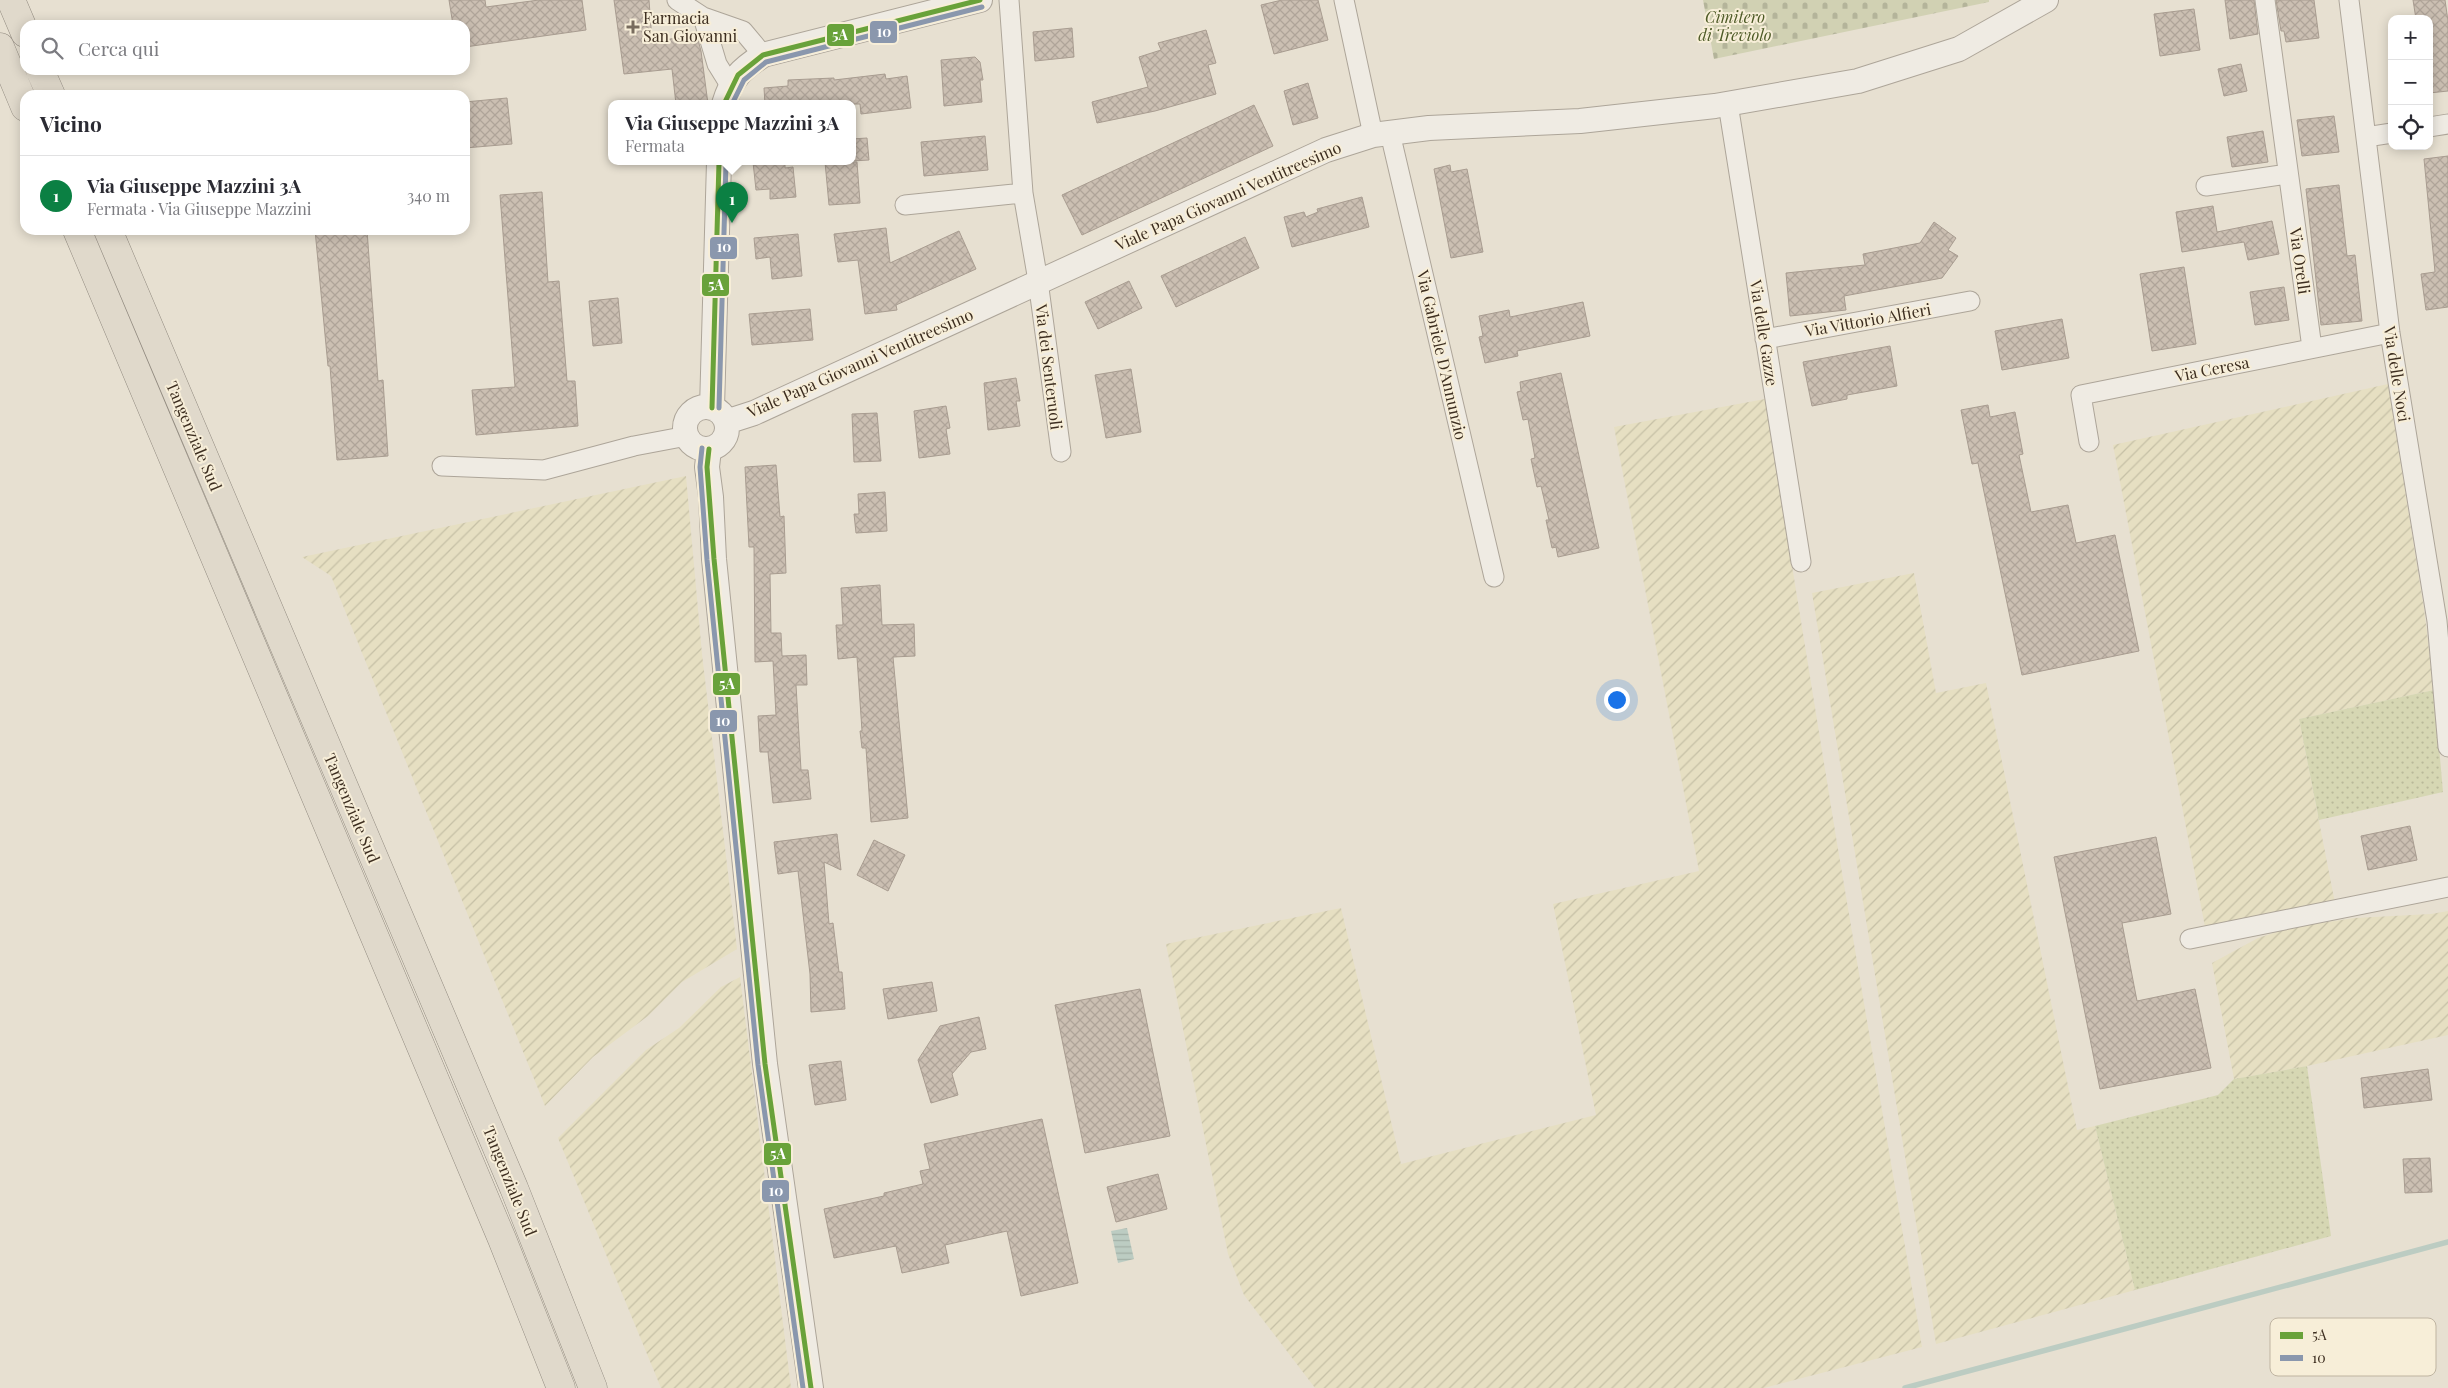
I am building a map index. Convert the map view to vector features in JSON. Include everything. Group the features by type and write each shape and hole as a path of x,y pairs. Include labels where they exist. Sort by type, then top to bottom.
{"highway":[{"path":"11,0 20,21"},
{"path":"2,56 20,96"},
{"path":"42,75 49,90"},
{"name":"Tangenziale Sud","path":"78,235 502,1239 562,1388"},
{"name":"Tangenziale Sud","path":"110,235 514,1188 594,1388"}],"street":[{"path":"677,0 703,17 743,31 763,55"},
{"path":"727,95 743,68 763,55 980,0"},
{"name":"Via dei Senteruoli","path":"1008,0 1023,192 1038,281 1060,452"},
{"name":"Via Gabriele D'Annunzio","path":"1344,0 1382,134 1494,577"},
{"name":"Viale Papa Giovanni Ventitreesimo","path":"719,415 754,413 1326,150 1382,134 1429,128 1580,121 1728,104 1858,81 1959,49 2000,28 2046,0"},
{"name":"Via Orelli","path":"2265,0 2312,348"},
{"name":"Via delle Noci","path":"2349,0 2390,333 2437,621 2448,747"},
{"path":"703,17 727,95"},
{"name":"Via delle Gazze","path":"1728,104 1801,562"},
{"path":"2433,126 2448,124"},
{"path":"2366,137 2388,134"},
{"path":"719,165 719,415 726,434 723,441 708,449 700,448 692,443 687,436 686,427 688,418 694,411 703,408 719,415"},
{"path":"2206,186 2288,174"},
{"path":"905,205 1023,192"},
{"name":"Via Vittorio Alfieri","path":"1765,339 1970,301"},
{"name":"Via Ceresa","path":"2089,442 2081,395 2390,333"},
{"path":"442,466 544,470 634,446 687,436"},
{"path":"708,449 707,467 711,497 714,560 765,1064 811,1388"},
{"path":"2190,939 2448,887"}],"shaded area":[{"path":"2388,384 2424,609 2434,690 2299,719 2335,903 2205,927 2113,445"},
{"path":"1765,399 1836,837 1922,1347 1764,1388 1315,1388 1244,1295 1228,1254 1166,944 1341,908 1401,1164 1596,1115 1553,904 1699,871 1614,427"},
{"path":"686,476 702,654 737,949 682,982 648,1016 593,1057 545,1106 331,576 302,557"},
{"path":"1914,573 1936,693 1986,683 2077,1130 2095,1126 2135,1290 1936,1344 1812,593"},
{"path":"2448,911 2448,1035 2307,1066 2234,1079 2212,963 2258,938 2292,927 2355,918 2431,914"},
{"path":"740,977 791,1388 661,1388 558,1138 646,1050 679,1028 721,987"},
{"path":"1127,1228 1134,1259 1118,1263 1111,1231"}],"green space":[{"name":"Cimitero di Treviolo","path":"1703,0 1989,0 1989,2 1714,59"},
{"path":"2434,690 2443,792 2319,820 2299,719"},
{"path":"2307,1066 2331,1236 2135,1290 2095,1126 2218,1095 2234,1079"}],"building":[{"path":"449,0 485,0 486,7 539,0 582,0 586,30 470,46 470,20 452,20"},
{"path":"614,0 649,0 652,41 697,36 701,51 707,100 676,100 672,69 624,74"},
{"path":"1282,0 1318,0 1328,40 1274,54 1261,5"},
{"path":"2225,0 2254,0 2258,34 2230,39"},
{"path":"2276,0 2314,0 2319,38 2286,42 2284,31 2281,31"},
{"path":"2413,0 2445,0 2448,21 2448,91 2433,93 2433,15 2415,15"},
{"path":"2194,9 2200,50 2160,56 2154,14"},
{"path":"1072,28 1074,57 1035,61 1033,32"},
{"path":"1206,30 1216,63 1208,65 1216,94 1155,111 1097,123 1092,102 1148,87 1139,57 1161,50 1158,43"},
{"path":"975,57 980,62 983,80 980,80 982,102 944,106 941,60"},
{"path":"2241,64 2247,91 2224,96 2218,69"},
{"path":"885,74 886,79 907,76 911,108 861,114 860,104 856,104 856,100 765,100 764,88 788,86 788,80 834,78 834,80"},
{"path":"1308,83 1318,118 1293,125 1284,91"},
{"path":"507,98 512,144 470,148 470,102"},
{"path":"1254,105 1273,146 1082,235 1062,195"},
{"path":"2334,116 2339,152 2302,156 2297,120"},
{"path":"2263,131 2268,162 2232,167 2227,137"},
{"path":"985,136 988,170 924,176 921,142"},
{"path":"867,138 869,160 856,161 856,139"},
{"path":"2448,156 2448,307 2426,310 2421,274 2435,272 2424,159"},
{"path":"857,162 860,203 829,205 825,165 856,165"},
{"path":"753,165 785,165 785,168 793,167 796,197 770,199 770,189 756,190"},
{"path":"1450,165 1451,172 1467,169 1483,252 1451,258 1434,169"},
{"path":"2339,185 2347,256 2355,255 2362,321 2321,325 2306,189"},
{"path":"542,192 548,282 559,281 567,381 575,381 578,426 476,435 472,390 515,387 500,195"},
{"path":"1362,197 1369,227 1292,247 1284,217 1304,212 1306,217 1318,212 1317,209"},
{"path":"2213,206 2217,232 2272,221 2279,254 2248,260 2244,242 2182,252 2176,212"},
{"path":"1934,222 1956,238 1948,250 1958,256 1942,278 1844,296 1846,310 1790,316 1786,273 1865,265 1863,254 1920,243"},
{"path":"886,228 890,263 959,231 976,269 896,305 897,310 865,314 858,260 838,262 834,234"},
{"path":"798,234 802,276 772,279 770,257 756,259 754,238"},
{"path":"315,235 367,235 378,381 383,380 388,456 337,460 330,366 328,366"},
{"path":"1245,237 1259,268 1176,307 1161,276"},
{"path":"2184,267 2196,344 2152,351 2140,274"},
{"path":"1129,281 1142,308 1098,329 1085,302"},
{"path":"2284,287 2289,320 2255,325 2250,292"},
{"path":"618,298 622,343 593,346 589,301"},
{"path":"1583,302 1590,336 1517,351 1518,356 1485,363 1479,337 1483,336 1479,316 1509,310 1510,317"},
{"path":"810,309 813,340 752,345 749,314"},
{"path":"2062,319 2069,358 2002,370 1995,331"},
{"path":"1890,346 1897,386 1847,395 1847,399 1812,406 1803,362"},
{"path":"1131,369 1141,432 1106,438 1095,375"},
{"path":"1561,373 1599,548 1558,557 1556,547 1552,548 1546,520 1549,520 1541,486 1537,487 1531,459 1535,458 1528,419 1523,420 1517,392 1521,391 1520,382"},
{"path":"1016,378 1020,401 1016,401 1020,426 988,430 984,383"},
{"path":"1988,405 1990,417 2015,412 2023,454 2019,455 2031,512 2068,505 2076,543 2115,535 2139,651 2022,675 1978,463 1972,464 1961,410"},
{"path":"946,406 950,428 946,429 950,454 919,458 914,411"},
{"path":"877,413 881,461 854,462 852,414"},
{"path":"776,465 780,517 784,516 786,573 770,574 771,633 781,633 782,656 806,655 807,685 796,685 801,770 808,770 811,799 773,803 768,752 760,752 758,716 776,715 773,661 755,662 754,547 749,547 745,467"},
{"path":"885,492 887,531 856,533 854,514 859,514 858,494"},
{"path":"880,585 882,625 914,624 915,656 893,657 908,818 871,822 866,748 862,748 860,731 862,731 857,657 838,659 836,625 843,625 841,588"},
{"path":"2410,826 2417,860 2368,870 2361,836"},
{"path":"837,834 841,870 824,862 829,924 833,923 839,972 842,972 845,1009 811,1012 810,974 798,871 778,874 774,842"},
{"path":"2156,837 2171,914 2122,923 2137,1001 2195,989 2211,1068 2100,1089 2054,857"},
{"path":"874,840 905,855 888,891 857,875"},
{"path":"932,982 937,1011 888,1019 883,989"},
{"path":"1140,989 1170,1136 1085,1153 1055,1005"},
{"path":"979,1017 986,1049 971,1052 952,1074 958,1095 931,1103 918,1060 940,1026"},
{"path":"841,1061 846,1100 815,1105 809,1065"},
{"path":"2428,1069 2432,1100 2364,1108 2361,1078"},
{"path":"1042,1119 1078,1283 1021,1296 1007,1231 945,1245 949,1263 902,1273 896,1246 834,1258 824,1209 884,1196 884,1193 923,1184 920,1171 930,1169 924,1144"},
{"path":"2430,1158 2432,1192 2405,1193 2403,1159"},
{"path":"1158,1174 1167,1209 1116,1222 1107,1187"}],"waterway":[{"path":"1905,1388 2448,1242"}],"transit line":[{"name":"5A","path":"726,100 738,75 763,55 980,0"},
{"name":"10","path":"734,100 744,80 766,62 982,7"},
{"name":"5A","path":"712,408 719,165"},
{"name":"10","path":"719,408 726,165"},
{"name":"10","path":"702,448 700,467 707,560 758,1065 803,1388"},
{"name":"5A","path":"709,449 707,467 714,559 765,1064 811,1388"}],"place":[{"name":"Farmacia San Giovanni","path":"633,27"},
{"name":"Via Giuseppe Mazzini 3A","path":"732,223"}]}
